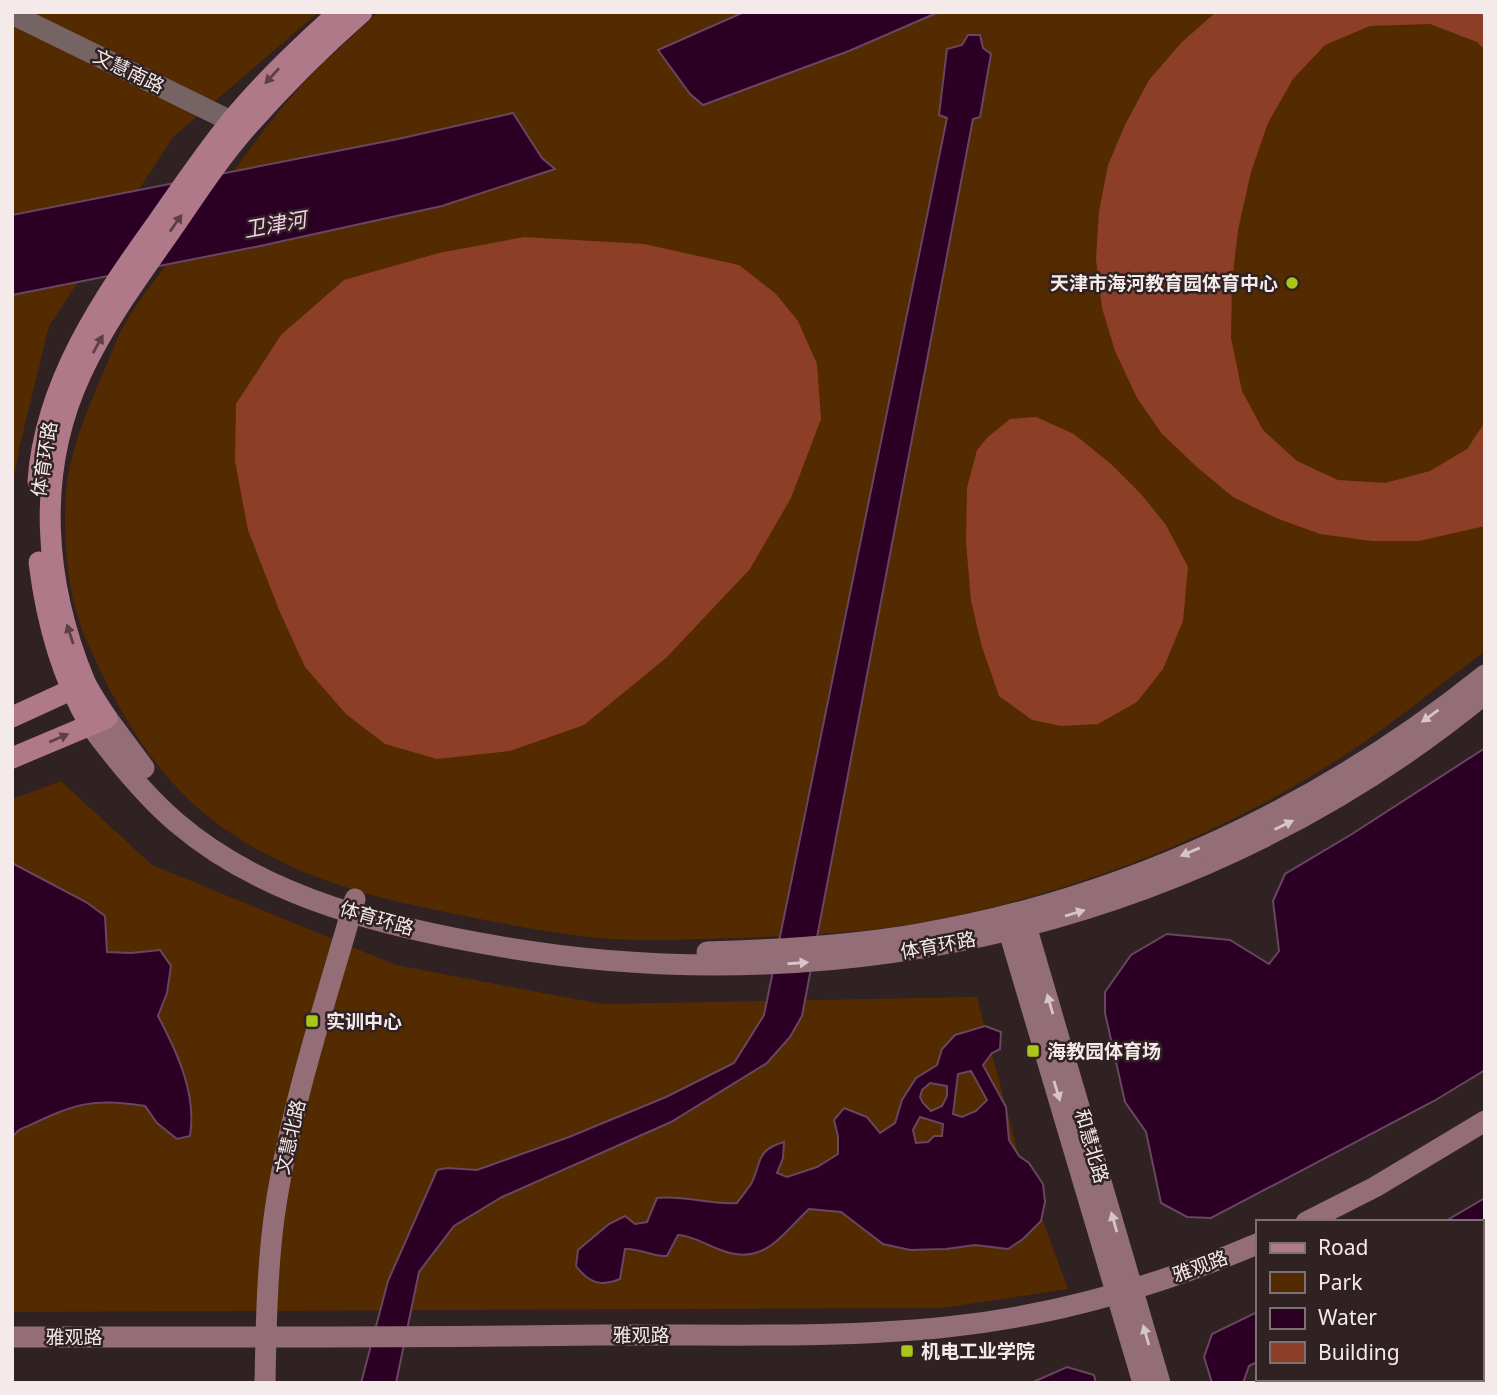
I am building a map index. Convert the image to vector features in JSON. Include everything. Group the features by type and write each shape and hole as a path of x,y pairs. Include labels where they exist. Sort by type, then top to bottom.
{"main road":[{"name":"体育环路","path":"78,686 49,541 49,501 54,464 64,424 81,375 102,335 219,162 238,125 275,72 339,12"},
{"name":"体育环路","path":"362,12 238,125 195,170 114,281 74,353 62,382 52,408 39,467 36,535 49,622 78,686 98,722 150,797 176,823 202,842 264,879 360,907 461,926 555,942 667,951 767,957 830,953 919,934 1015,921 1107,903 1164,882 1299,818 1386,766 1452,721 1485,694"},
{"name":"体育环路","path":"1015,921 1153,867 1294,803 1379,751 1485,675"},
{"path":"12,717 78,686"},
{"path":"12,758 98,722"},
{"name":"文慧北路","path":"278,1383 272,1342 270,1253 284,1163 301,1090 360,907"},
{"name":"和慧北路","path":"1015,921 1126,1295 1160,1383"},
{"path":"1310,1220 1375,1187 1485,1121"},
{"path":"1331,1220 1485,1132"},
{"name":"雅观路","path":"1126,1295 1256,1244"},
{"name":"雅观路","path":"12,1338 341,1343 811,1344 885,1341 946,1336 1019,1325 1194,1278 1256,1254"},
{"name":"和慧北路","path":"1126,1295 1143,1383"},
{"name":"文慧北路","path":"265,1383 272,1342"},
{"name":"雅观路","path":"12,1346 272,1342"}],"street":[{"name":"文慧南路","path":"12,13 238,125"}],"green space":[{"path":"12,12 319,12 174,136 49,326 12,489"},
{"path":"378,12 1485,12 1485,651 1354,749 1261,805 1213,829 1115,870 1064,887 932,921 822,934 669,940 599,938 468,917 365,893 283,863 257,849 210,819 173,783 141,742 102,674 86,641 71,588 66,552 67,482 77,439 87,412 129,317 277,113 310,76"},
{"path":"61,781 152,865 396,965 601,1004 977,997 1019,1156 1068,1289 943,1308 12,1312 12,799"}],"water":[{"path":"744,12 939,12 849,51 703,105 690,94 658,50"},
{"path":"968,35 980,35 983,48 991,54 980,117 973,119 802,1016 790,1037 767,1063 671,1122 502,1197 454,1226 419,1272 396,1383 361,1383 388,1281 437,1170 477,1170 569,1137 666,1097 734,1063 764,1015 947,118 939,115 947,49 962,45"},
{"name":"卫津河","path":"513,113 542,158 555,169 442,206 260,246 12,295 12,215 398,139"},
{"path":"1485,748 1485,1070 1434,1101 1211,1218 1187,1217 1161,1203 1146,1132 1125,1102 1105,1013 1105,992 1131,955 1167,934 1230,940 1269,964 1279,951 1273,901 1285,874"},
{"path":"12,863 86,902 105,916 107,952 160,950 171,966 167,993 158,1016 172,1044 188,1089 191,1105 190,1136 177,1139 157,1123 145,1106 108,1102 66,1110 19,1130 12,1137"},
{"path":"985,1026 1001,1032 1000,1049 992,1053 983,1065 1006,1107 1009,1140 1043,1184 1045,1202 1041,1221 1008,1249 975,1245 910,1250 883,1244 841,1212 809,1209 770,1246 747,1255 734,1254 678,1235 667,1256 625,1249 620,1279 607,1283 590,1280 576,1266 578,1250 609,1224 625,1216 635,1224 647,1222 657,1198 737,1203 751,1184 764,1153 775,1145 784,1142 783,1158 777,1173 787,1177 817,1167 838,1154 838,1136 834,1120 844,1108 867,1117 880,1133 895,1123 902,1100 916,1078 937,1065 942,1049 955,1035","holes":["971,1071 987,1100 976,1111 962,1117 953,1114 958,1074","930,1083 947,1086 947,1096 942,1106 931,1111 920,1097 922,1090","920,1117 943,1124 942,1136 934,1136 928,1142 916,1143 913,1130"]},
{"path":"1485,1198 1485,1232 1483,1233 1483,1220 1447,1220"},
{"path":"1256,1312 1256,1362 1249,1366 1243,1383 1212,1383 1204,1357 1212,1334"},
{"path":"1067,1367 1094,1375 1096,1383 1031,1383"}],"building":[{"path":"1216,12 1485,12 1485,50 1477,42 1430,24 1370,26 1325,45 1293,79 1268,123 1251,172 1238,230 1232,282 1231,338 1242,391 1263,430 1297,461 1338,480 1385,483 1430,471 1467,449 1485,422 1485,526 1419,541 1372,541 1320,534 1276,518 1233,497 1198,468 1162,434 1137,398 1115,351 1102,308 1096,259 1099,211 1108,165 1149,80 1182,42"},
{"path":"524,237 644,244 739,265 776,294 798,321 817,364 821,419 791,498 750,569 666,658 584,725 510,751 437,759 385,744 346,714 305,667 279,610 248,530 235,461 236,404 281,335 344,280 439,253"},
{"path":"1036,417 1074,434 1111,464 1141,494 1166,525 1188,567 1183,621 1163,669 1137,702 1098,724 1061,726 1032,720 999,696 982,647 971,601 966,542 967,488 977,450 1010,419"}],"place":[{"name":"天津市海河教育园体育中心","path":"1292,283"},
{"name":"实训中心","path":"312,1021"},
{"name":"海教园体育场","path":"1033,1051"},
{"name":"机电工业学院","path":"907,1351"}]}
